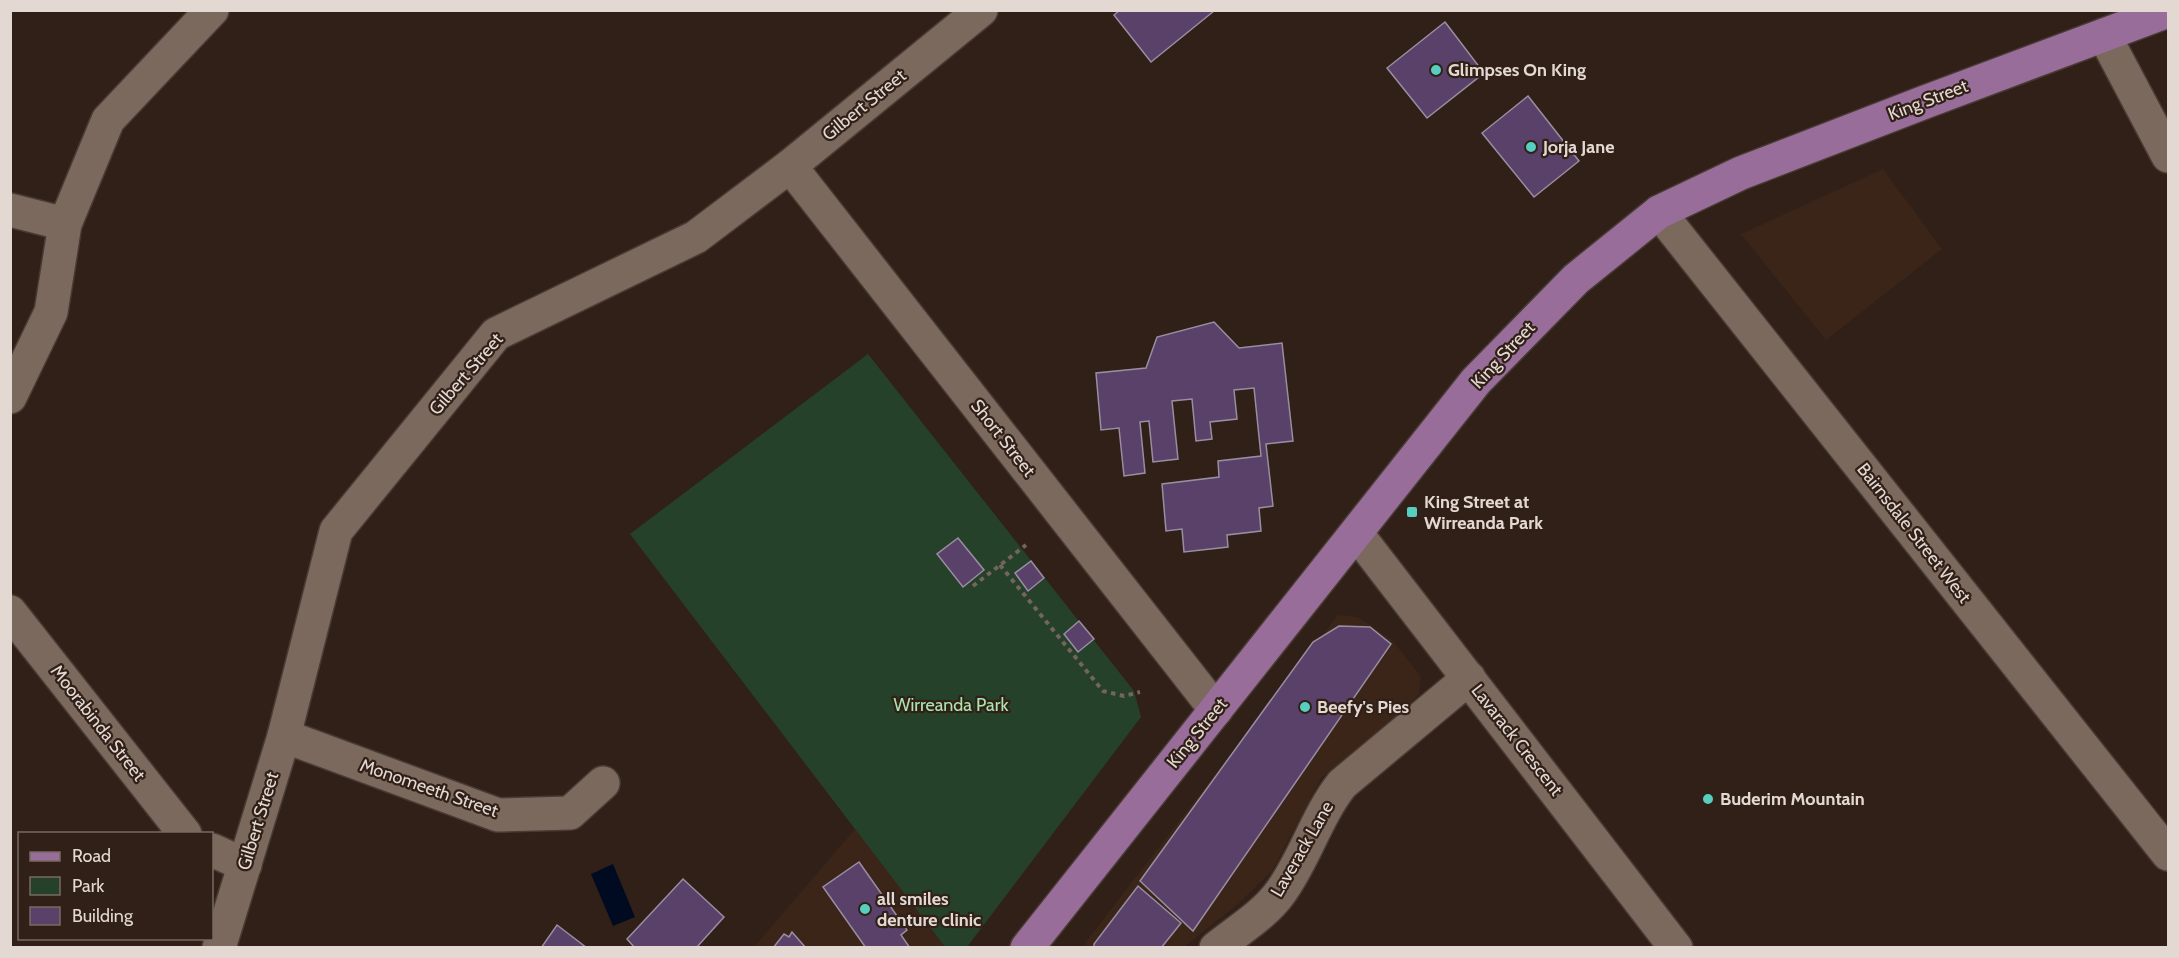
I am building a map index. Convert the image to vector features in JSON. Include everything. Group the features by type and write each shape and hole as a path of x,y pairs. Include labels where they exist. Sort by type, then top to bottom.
{"main road":[{"name":"King Street","path":"1026,948 1357,534 1476,381 1576,279 1659,212 1741,173 2169,11"}],"street":[{"path":"10,397 51,312 65,224 108,120 212,10"},
{"name":"Gilbert Street","path":"219,948 284,736 336,531 496,334 696,237 790,166 981,10"},
{"path":"2103,35 2169,156"},
{"name":"Short Street","path":"790,166 1216,710"},
{"path":"10,210 65,224"},
{"name":"Bairnsdale Street West","path":"1659,212 2169,854"},
{"name":"Lavarack Crescent","path":"1357,534 1676,948"},
{"name":"Moorabinda Street","path":"10,612 183,832"},
{"name":"Laverack Lane","path":"1216,948 1260,913 1279,894 1300,859 1327,804 1342,784 1469,678"},
{"name":"Monomeeth Street","path":"284,736 498,815 570,813 603,783"},
{"path":"213,850 244,865"}],"path":[{"path":"973,586 1026,544"},
{"path":"1000,565 1103,691 1124,696 1140,692"}],"shaded area":[{"path":"1883,169 1942,249 1826,340 1741,234"},
{"path":"1338,615 1358,617 1393,641 1421,677 1419,694 1408,706 1321,778 1272,871 1237,905 1184,947 1084,948 1085,943"},
{"path":"855,829 945,947 753,948"}],"green space":[{"name":"Wirreanda Park","path":"868,354 1134,691 1141,717 967,947 945,947 630,534"}],"water":[{"path":"613,864 635,917 613,926 591,874"}],"building":[{"path":"1120,10 1214,11 1151,62 1114,15"},
{"name":"Glimpses On King","path":"1445,22 1484,73 1427,118 1387,68"},
{"name":"Jorja Jane","path":"1528,96 1579,161 1534,197 1482,133"},
{"path":"1214,322 1239,348 1282,343 1293,441 1266,444 1273,506 1259,508 1261,531 1227,535 1228,547 1184,552 1182,529 1166,531 1162,484 1219,477 1218,461 1261,456 1254,388 1234,390 1237,419 1210,422 1212,439 1196,441 1192,399 1172,401 1178,459 1153,462 1149,421 1140,422 1145,473 1124,476 1119,428 1101,430 1096,373 1146,368 1157,337"},
{"path":"958,538 984,570 963,587 937,554"},
{"path":"1031,561 1044,578 1028,591 1015,573"},
{"path":"1079,621 1094,639 1078,652 1064,634"},
{"path":"1339,626 1370,627 1391,644 1193,931 1140,881 1313,642"},
{"name":"all smiles denture clinic","path":"859,862 907,930 901,935 910,948 866,948 823,887"},
{"path":"683,879 724,917 696,948 635,948 627,939"},
{"path":"1138,886 1181,923 1161,948 1094,948 1094,944"},
{"path":"557,925 587,948 541,948"},
{"path":"792,932 806,948 773,948 784,934 789,937"}],"place":[{"name":"Glimpses On King","path":"1436,70"},
{"name":"Jorja Jane","path":"1531,147"},
{"name":"King Street at Wirreanda Park","path":"1412,512"},
{"name":"Beefy's Pies","path":"1305,707"},
{"name":"Buderim Mountain","path":"1708,799"},
{"name":"all smiles denture clinic","path":"865,909"}]}
